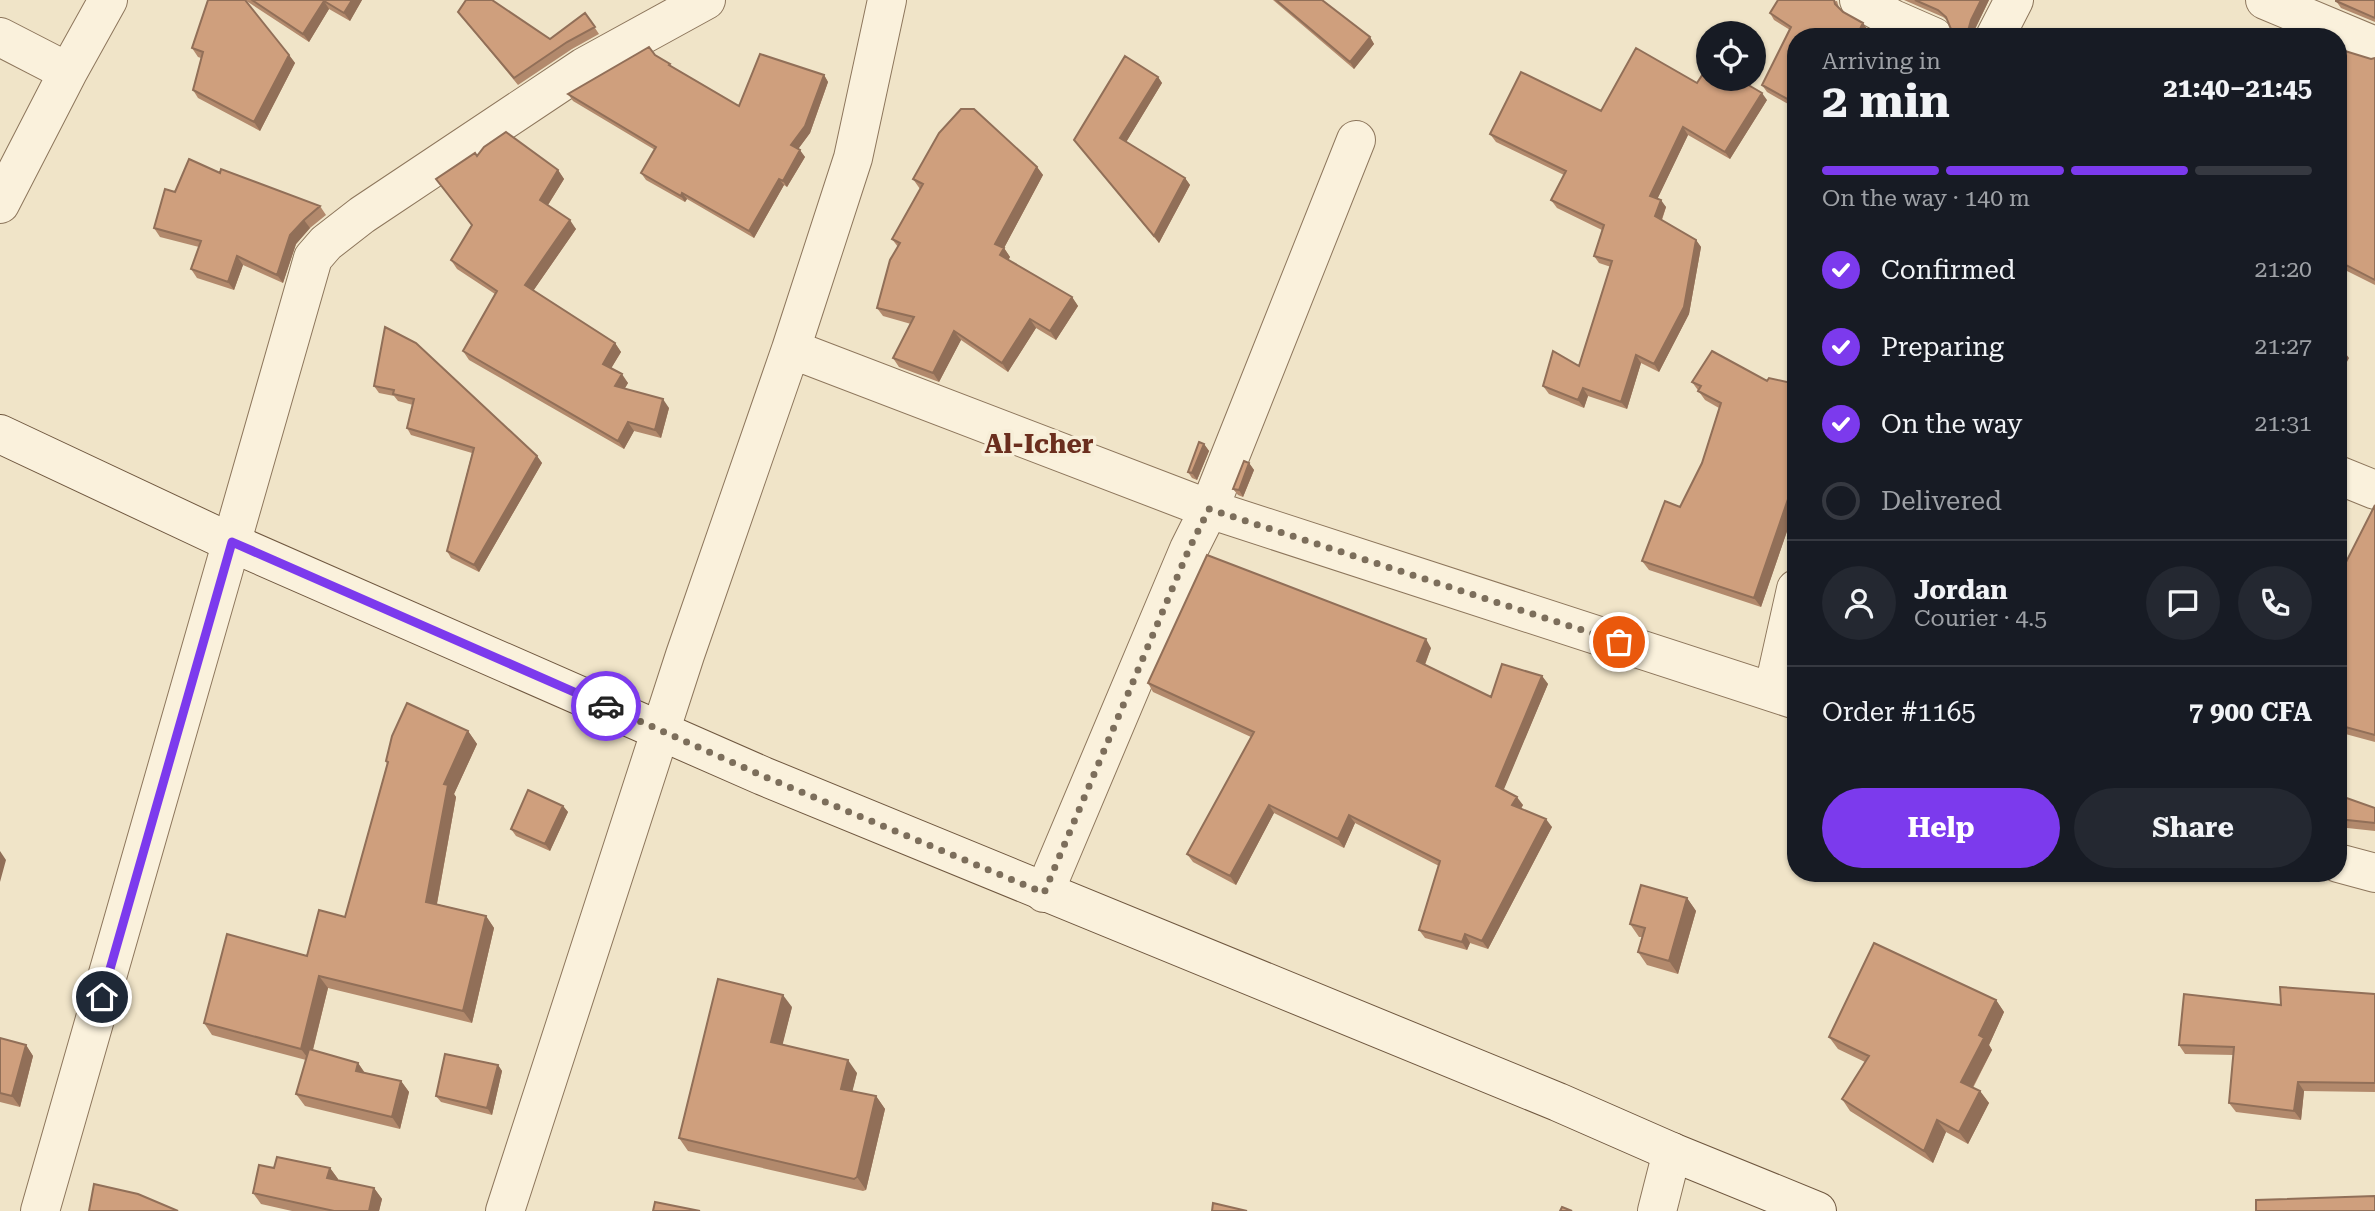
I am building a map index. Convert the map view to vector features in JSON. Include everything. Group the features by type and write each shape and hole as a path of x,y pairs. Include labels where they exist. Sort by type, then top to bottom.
{"street":[{"path":"0,204 108,0"},
{"path":"40,1211 313,258 326,243 362,215 584,67 706,0"},
{"path":"505,1211 685,655 791,349 853,158 887,0"},
{"path":"1859,0 1913,28"},
{"path":"2000,28 2014,0"},
{"path":"2265,0 2332,28"},
{"path":"2347,34 2375,46"},
{"path":"0,37 68,72"},
{"path":"1044,893 1189,549 1209,509 1356,140"},
{"path":"791,349 1209,509 1784,696 1787,669"},
{"path":"0,434 232,542 763,776 1817,1211"},
{"path":"2347,479 2375,490"},
{"path":"2347,865 2375,873"},
{"path":"1657,1211 1672,1152"}],"building":[{"path":"208,0 245,0 289,55 254,122 193,90 203,52 192,48"},
{"path":"252,0 352,0 344,13 324,1 303,34"},
{"path":"466,0 492,0 550,39 585,13 595,27 567,42 514,78 458,12"},
{"path":"1276,0 1322,0 1370,37 1350,62"},
{"path":"1778,0 1834,0 1843,12 1863,23 1860,28 1791,27 1770,13"},
{"path":"1915,0 1981,0 1969,28 1951,28 1946,17 1938,10"},
{"path":"2375,0 2375,18 2336,1"},
{"path":"1787,35 1787,99 1766,87 1766,77"},
{"path":"649,47 669,65 739,106 760,54 824,75 805,126 791,145 800,150 783,181 779,179 749,231 641,173 656,147 568,94"},
{"path":"1636,48 1696,82 1696,91 1762,93 1725,152 1683,127 1650,196 1661,200 1655,216 1696,240 1684,307 1654,364 1636,355 1621,402 1583,388 1578,400 1543,386 1553,351 1579,366 1612,261 1594,256 1604,225 1551,200 1566,171 1490,134 1521,72 1601,111"},
{"path":"2347,52 2375,58 2375,280 2347,266"},
{"path":"1125,56 1158,77 1120,138 1185,178 1154,236 1074,140"},
{"path":"961,109 974,109 1037,167 995,244 1004,248 1000,255 1072,297 1050,331 1030,319 1002,363 954,331 933,373 893,358 914,317 877,308 890,260 900,243 892,239 923,184 913,179 939,133"},
{"path":"506,132 558,170 540,200 570,220 525,285 615,343 603,364 622,374 615,386 663,399 655,430 628,422 618,441 463,351 497,291 451,260 472,225 436,179 475,153 477,156 484,147"},
{"path":"189,159 220,173 221,169 320,206 290,235 277,275 237,256 228,282 191,269 201,241 154,228 165,189 175,192"},
{"path":"385,327 416,343 537,456 474,565 447,551 474,448 407,428 414,399 393,394 394,390 374,386"},
{"path":"1712,351 1767,381 1769,378 1787,382 1787,502 1754,598 1642,561 1665,501 1680,507 1702,463 1721,403 1698,391 1701,386 1692,382"},
{"path":"1199,442 1204,444 1192,473 1188,472"},
{"path":"1244,461 1249,463 1239,490 1233,489"},
{"path":"2375,505 2375,735 2347,727 2347,560"},
{"path":"1207,555 1426,639 1417,661 1491,697 1502,664 1542,676 1496,786 1517,797 1512,805 1546,819 1482,941 1465,934 1462,942 1419,930 1440,861 1349,815 1338,839 1269,805 1230,876 1187,854 1254,732 1148,683"},
{"path":"407,703 468,731 444,784 448,785 426,902 486,916 463,1011 319,976 301,1049 204,1023 227,934 307,956 319,910 345,917 388,762 386,761 392,736"},
{"path":"528,790 563,806 545,844 511,829"},
{"path":"2347,798 2375,808 2375,823 2347,820"},
{"path":"1641,885 1687,898 1669,961 1638,952 1645,928 1630,924"},
{"path":"1874,943 1996,1000 1979,1035 1984,1038 1961,1082 1980,1091 1959,1132 1937,1120 1924,1151 1842,1099 1869,1056 1829,1037"},
{"path":"718,979 783,995 771,1042 848,1060 841,1089 876,1096 857,1177 854,1179 679,1138"},
{"path":"2280,987 2375,994 2375,1083 2298,1082 2294,1111 2229,1103 2234,1047 2179,1045 2184,994 2281,1005"},
{"path":"0,1038 26,1045 12,1096 0,1093"},
{"path":"309,1049 358,1063 356,1071 401,1081 392,1117 296,1094"},
{"path":"445,1054 498,1065 487,1108 436,1096"},
{"path":"277,1157 330,1168 327,1178 374,1188 369,1211 334,1211 253,1193 259,1165 274,1168"},
{"path":"94,1184 138,1194 178,1211 89,1211"},
{"path":"2375,1196 2375,1211 2256,1211 2256,1200"},
{"path":"655,1202 700,1211 653,1211"},
{"path":"1213,1203 1247,1211 1212,1211"}],"way so far":[{"path":"606,706 763,776 1044,893 1189,549 1209,509 1619,642"}],"district":[{"name":"Al-Icher","path":"1039,444"}],"route":[{"path":"102,997 232,542 606,706"}]}
